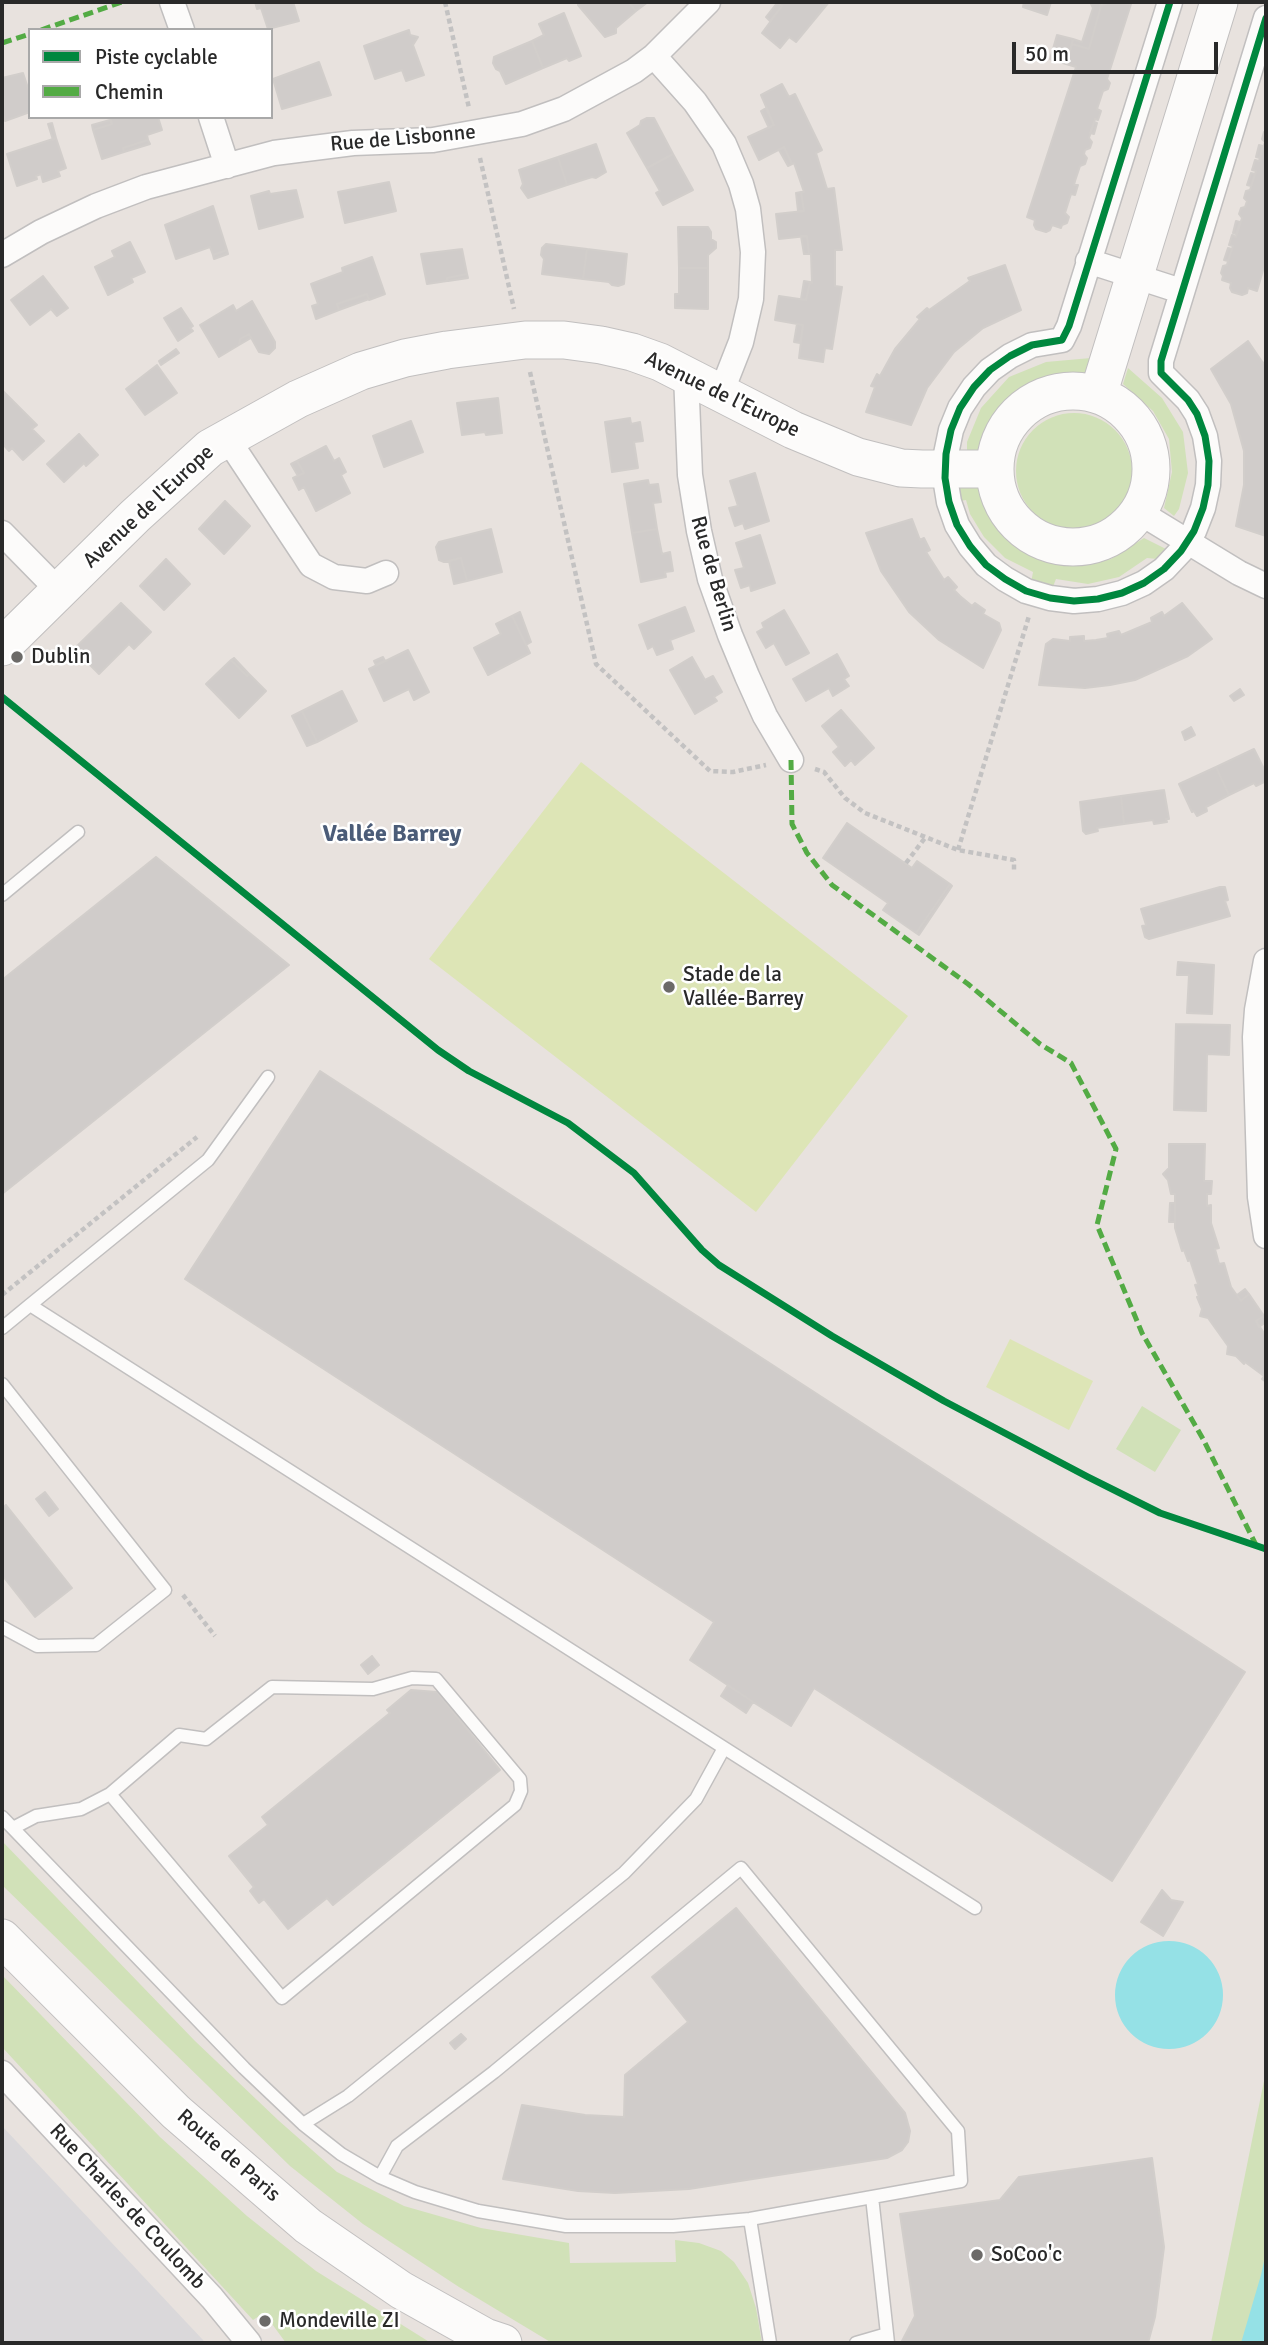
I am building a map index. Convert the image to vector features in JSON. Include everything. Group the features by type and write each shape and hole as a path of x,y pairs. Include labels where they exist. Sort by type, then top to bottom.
{"street":[{"path":"172,2 181,28"},
{"name":"Rue de Lisbonne","path":"2,255 41,232 96,206 146,187 274,153 353,142 433,140 522,124 564,109 614,82 654,56 708,2"},
{"path":"1170,2 1073,316 1062,340 1032,345 990,370 960,408 951,430 945,470 949,502 957,525 986,565 1027,591 1050,598 1074,601 1098,599 1122,593 1144,583 1164,569 1187,542 1203,509 1209,461 1205,436 1197,414 1188,400 1161,373 1161,361 1266,18"},
{"path":"1098,395 1219,2"},
{"path":"654,56 695,103 724,144 748,208 753,252 751,299 741,342 721,393"},
{"path":"212,119 227,166"},
{"path":"1088,261 1181,291"},
{"name":"Avenue de l'Europe","path":"2,647 183,470 227,438 298,399 361,371 447,349 525,340 564,340 601,345 632,352 686,374 793,430 849,454 901,468 994,469"},
{"name":"Rue de Berlin","path":"686,374 690,475 710,579 747,676 765,716 791,760"},
{"path":"1069,391 1098,395 1115,402 1140,428 1151,461 1147,496 1126,528 1110,539 1091,546 1070,548 1050,545 1032,537 1016,524 1004,508 994,469 1000,440 1016,415 1040,398 1069,391"},
{"path":"227,438 311,565 334,577 366,581 386,573"},
{"path":"1139,512 1239,573 1266,586"},
{"path":"2,533 60,592"},
{"path":"1266,961 1255,1037 1260,1197 1266,1236"},
{"name":"Route de Paris","path":"2,1938 176,2112 308,2226 401,2290 493,2341"},
{"name":"Rue Charles de Coulomb","path":"2,2073 212,2298 249,2343"}],"lane":[{"path":"2,895 78,832"},
{"path":"2,1328 208,1160 268,1077"},
{"path":"30,1305 975,1908"},
{"path":"2,1384 165,1590 96,1644 37,1646 2,1627"},
{"path":"13,1828 36,1816 81,1808 110,1794 179,1735 206,1739 272,1687 373,1689 412,1678 436,1679 520,1779 521,1791 515,1805 282,1998 110,1794"},
{"path":"303,2124 348,2095 624,1873 696,1799 724,1748"},
{"path":"2,1817 243,2068 303,2124 341,2154 380,2177 415,2192 478,2211 566,2226 673,2225 750,2218 961,2180 958,2131 741,1868 494,2072 397,2146 380,2177"},
{"path":"856,2343 888,2339 872,2197"},
{"path":"750,2218 770,2343"}],"path":[{"path":"529,366 596,664 710,771 733,772 791,760 824,772 845,798 865,813 958,850 1014,860 1014,872"},
{"path":"958,850 1030,613"},
{"path":"906,863 925,838"},
{"path":"2,1295 200,1134"}],"shaded area":[{"path":"2,2126 203,2340 205,2343 2,2343"}],"green space":[{"path":"1091,358 1085,374 1045,378 1016,391 994,416 980,450 967,451 967,442 981,408 1009,377 1046,362"},
{"path":"1128,368 1162,398 1183,432 1188,473 1179,509 1174,516 1164,508 1172,472 1169,439 1153,411 1123,384"},
{"path":"1074,413 1096,417 1115,430 1128,449 1132,471 1128,493 1115,512 1096,525 1074,529 1052,525 1033,512 1020,493 1016,471 1020,449 1033,430 1052,417"},
{"path":"960,481 975,482 1002,531 1026,553 1050,562 1083,565 1111,559 1144,538 1166,549 1157,559 1147,558 1119,577 1088,584 1056,579 1052,589 1031,583 1033,572 1005,558 984,537 970,514 966,500 960,501"},
{"name":"Stade de la Vallée-Barrey","path":"581,762 908,1016 756,1212 429,959"},
{"path":"1010,1339 1093,1381 1069,1430 986,1387"},
{"path":"1142,1406 1181,1430 1155,1472 1116,1449"},
{"path":"2,1841 195,2041 337,2172 404,2206 481,2228 569,2243 570,2263 676,2262 675,2240 699,2243 721,2251 734,2262 748,2283 756,2308 762,2343 552,2343 459,2287 363,2224 290,2166 2,1885"},
{"path":"2,1975 160,2137 247,2216 316,2271 431,2343 286,2343 264,2313 253,2320 2,2047"},
{"path":"1266,2071 1266,2343 1211,2343"}],"water":[{"path":"1169,1941 1190,1945 1207,1957 1219,1974 1223,1995 1219,2016 1207,2033 1190,2045 1169,2049 1148,2045 1131,2033 1119,2016 1115,1995 1119,1974 1131,1957 1148,1945"},
{"path":"1266,2252 1266,2343 1241,2343 1261,2275"}],"building":[{"path":"255,2 293,2 299,21 268,28 261,8 257,9"},
{"path":"578,2 628,2 636,11 616,28 616,33 605,37"},
{"path":"628,2 648,2 636,11"},
{"path":"776,2 829,2 796,42 789,37 780,48 762,33 782,6"},
{"path":"1024,2 1051,2 1047,15 1023,7"},
{"path":"1090,2 1099,2 1101,6 1089,49 1072,44 1073,39 1082,42 1093,8"},
{"path":"1109,2 1131,4 1107,79 1110,83 1108,89 1103,91 1097,109 1101,111 1098,120 1095,119 1089,138 1092,142 1090,148 1085,150 1087,158 1085,164 1080,166 1074,185 1078,185 1075,195 1071,194 1065,213 1069,217 1067,223 1061,228 1052,225 1046,232 1036,229 1035,220 1027,217 1076,67 1066,64 1072,44 1089,49 1101,6"},
{"path":"777,3 782,6 770,21 766,17"},
{"path":"564,13 581,56 569,61 567,58 543,68 532,41 544,35 539,24"},
{"path":"409,30 410,35 418,37 413,45 424,75 406,81 402,70 375,79 364,46"},
{"path":"1057,35 1073,39 1066,64 1050,59"},
{"path":"532,41 543,68 506,84 493,63 494,57"},
{"path":"319,62 331,95 282,109 273,79"},
{"path":"23,73 28,88 28,113 5,121 2,111 2,78"},
{"path":"782,84 789,97 795,94 822,150 816,153 827,189 834,188 842,250 835,250 835,286 842,287 832,349 825,348 823,362 799,358 803,325 775,320 779,296 806,300 810,282 812,283 807,236 779,239 776,214 804,211 801,192 804,192 794,163 792,164 784,147 759,160 748,137 774,125 761,95"},
{"path":"766,108 774,125 769,128 761,111"},
{"path":"647,118 654,118 673,154 647,168 627,133"},
{"path":"111,119 159,119 162,130 147,135 148,140 123,148 124,152 102,159 93,130 112,124"},
{"path":"110,120 112,124 93,130 92,125"},
{"path":"1094,122 1097,123 1094,134 1090,133"},
{"path":"52,123 56,138 53,140 48,124"},
{"path":"1266,132 1266,260 1257,291 1248,288 1247,293 1242,295 1232,292 1231,283 1222,280 1221,273 1223,266 1227,265 1233,246 1229,245 1232,235 1236,237 1242,218 1239,214 1241,208 1245,207 1246,191 1250,190 1256,171 1252,170 1255,160 1259,161 1265,142 1262,139"},
{"path":"56,138 66,168 58,171 60,176 43,182 41,174 36,176 37,179 17,186 7,154"},
{"path":"148,140 150,144 124,152 123,148"},
{"path":"596,144 606,172 596,178 567,185 558,157"},
{"path":"1259,145 1263,146 1260,158 1256,157"},
{"path":"784,147 792,164 788,166 779,150"},
{"path":"673,154 693,190 663,205 656,193 660,191 647,168"},
{"path":"558,157 567,185 528,198 521,188 523,184 519,170"},
{"path":"1251,173 1255,174 1251,186 1247,185"},
{"path":"389,182 396,211 345,223 338,192"},
{"path":"296,190 303,217 259,229 251,196 269,191 270,194"},
{"path":"801,192 804,211 798,211 796,193"},
{"path":"213,206 227,250 213,255 210,247 176,259 165,225"},
{"path":"1236,221 1240,222 1236,234 1233,233"},
{"path":"678,227 708,227 711,239 716,242 716,248 708,255 708,268 679,268"},
{"path":"801,236 807,236 809,254 804,254"},
{"path":"130,242 145,272 131,278 133,282 108,295 95,267 115,257 112,251"},
{"path":"546,244 587,249 583,279 542,274 544,259 541,255"},
{"path":"1228,248 1232,249 1228,261 1224,260"},
{"path":"462,249 467,274 427,284 421,254"},
{"path":"587,249 627,254 624,284 618,286 609,282 583,279"},
{"path":"227,250 228,254 214,259 213,255"},
{"path":"372,257 385,294 369,300 367,294 337,304 339,310 316,319 312,306 318,304 311,284"},
{"path":"1005,265 1021,310 983,328 954,352 927,388 911,425 866,412 875,387 871,386 877,374 880,376 895,349 920,319 917,317 970,281 968,278"},
{"path":"679,268 708,268 708,309 675,308 675,294 679,294"},
{"path":"467,274 468,278 448,281 447,278"},
{"path":"43,276 68,308 57,316 51,309 30,325 11,300"},
{"path":"804,281 810,282 806,300 801,299"},
{"path":"367,294 369,299 339,310 337,304"},
{"path":"252,301 275,342 275,348 269,354 259,352 249,334 240,339 239,345 219,357 200,325 233,305 236,311"},
{"path":"181,308 193,326 190,328 193,331 178,341 164,318"},
{"path":"797,324 803,325 800,343 794,342"},
{"path":"249,334 251,338 239,345 240,339"},
{"path":"1248,341 1263,363 1266,362 1266,536 1236,526 1244,485 1244,451 1231,404 1211,369"},
{"path":"176,349 179,353 161,365 159,361"},
{"path":"157,365 177,393 145,415 126,389"},
{"path":"2,390 37,425 32,429 44,441 23,460 12,448 9,451 2,443"},
{"path":"498,398 502,433 462,435 457,403"},
{"path":"630,418 631,424 640,422 643,441 634,442 638,468 612,472 605,422"},
{"path":"411,421 423,452 384,467 373,436"},
{"path":"79,434 98,455 86,466 84,463 64,482 47,464"},
{"path":"326,446 334,461 339,458 346,472 341,475 350,493 316,511 304,487 299,490 293,478 304,473 297,461"},
{"path":"297,461 304,473 298,476 291,464"},
{"path":"755,473 769,521 745,529 743,523 735,526 729,508 738,506 730,481"},
{"path":"648,480 649,485 658,484 661,502 653,503 657,529 632,533 624,484"},
{"path":"225,501 250,526 224,554 199,529"},
{"path":"912,519 920,540 924,538 930,550 926,552 944,580 948,577 957,587 954,590 960,596 972,606 975,603 985,610 983,614 999,623 1001,630 983,668 939,640 909,612 881,571 866,533"},
{"path":"491,529 502,572 467,581 461,558 444,562 439,560 436,547 439,542"},
{"path":"657,529 662,554 670,552 673,571 665,572 666,577 641,582 632,533"},
{"path":"760,535 775,583 751,591 750,585 741,588 735,570 744,568 736,543"},
{"path":"461,558 467,581 454,584 449,561"},
{"path":"166,559 190,584 164,610 140,586"},
{"path":"121,603 151,632 134,649 129,644 99,674 74,649"},
{"path":"1182,603 1212,639 1188,656 1135,680 1110,685 1085,688 1039,685 1046,644 1053,639 1070,641 1070,637 1084,636 1084,641 1096,640 1108,638 1107,634 1119,631 1121,635 1152,622 1151,618 1162,612 1164,616"},
{"path":"685,607 694,631 670,640 673,649 657,655 653,646 648,649 639,625"},
{"path":"784,610 809,653 786,665 774,643 766,648 757,632 764,628 762,623"},
{"path":"520,612 531,642 526,645 512,616"},
{"path":"512,616 530,653 488,675 474,648 501,634 496,624"},
{"path":"408,650 429,692 414,700 409,689 384,701 369,669"},
{"path":"837,654 849,676 844,679 849,686 833,696 829,688 806,701 793,679"},
{"path":"383,657 385,661 376,665 374,661"},
{"path":"692,657 705,680 713,676 722,692 714,697 717,701 695,714 670,670"},
{"path":"234,658 249,674 247,676 231,660"},
{"path":"231,660 266,691 239,718 206,684"},
{"path":"1240,689 1244,695 1234,701 1230,696"},
{"path":"342,691 357,721 317,742 302,711"},
{"path":"841,710 874,748 855,765 851,760 845,766 833,752 839,747 822,726"},
{"path":"302,711 317,742 307,746 292,716"},
{"path":"1191,727 1195,735 1185,740 1182,732"},
{"path":"1254,749 1266,773 1266,781 1256,786 1254,783 1229,795 1216,767"},
{"path":"1216,767 1229,795 1206,807 1207,811 1197,816 1192,812 1179,784"},
{"path":"1164,790 1169,819 1166,819 1167,822 1154,824 1153,820 1124,824 1121,796"},
{"path":"1121,796 1124,824 1097,828 1098,831 1086,834 1083,831 1080,802"},
{"path":"847,823 912,868 917,861 950,884 916,933 883,910 888,903 823,858"},
{"path":"156,857 289,965 2,1194 2,980"},
{"path":"950,884 952,886 919,935 916,933"},
{"path":"1225,887 1228,900 1225,901 1230,916 1149,939 1145,937 1142,926 1146,925 1141,909"},
{"path":"1178,962 1214,965 1212,1014 1187,1013 1189,975 1177,975"},
{"path":"1176,1024 1230,1025 1229,1055 1207,1054 1206,1111 1174,1110"},
{"path":"320,1071 1245,1672 1112,1881 814,1688 791,1726 753,1702 690,1660 714,1622 185,1279"},
{"path":"1169,1144 1205,1144 1204,1181 1212,1181 1211,1194 1207,1194 1207,1206 1211,1205 1211,1223 1219,1248 1215,1249 1219,1264 1224,1263 1231,1287 1241,1301 1249,1294 1264,1316 1256,1321 1266,1336 1266,1382 1262,1379 1264,1376 1245,1362 1244,1364 1236,1356 1227,1354 1228,1346 1208,1318 1200,1316 1202,1309 1195,1285 1198,1284 1190,1260 1188,1261 1184,1250 1182,1251 1175,1228 1175,1194 1171,1194 1168,1180 1163,1174 1169,1168"},
{"path":"1170,1203 1175,1203 1175,1222 1169,1222"},
{"path":"1245,1289 1249,1294 1241,1301 1237,1295"},
{"path":"1264,1316 1266,1322 1259,1327 1256,1321"},
{"path":"45,1492 58,1509 49,1516 36,1499"},
{"path":"6,1505 72,1588 35,1617 2,1575 2,1509"},
{"path":"372,1656 379,1665 368,1674 361,1665"},
{"path":"728,1685 753,1702 746,1713 721,1696"},
{"path":"411,1690 437,1692 500,1770 333,1905 327,1898 288,1929 264,1899 259,1903 250,1891 254,1887 229,1856 268,1825 262,1817 390,1713 387,1710"},
{"path":"1162,1890 1171,1900 1183,1902 1163,1936 1141,1922"},
{"path":"736,1908 905,2113 910,2131 908,2142 902,2150 887,2158 689,2189 615,2193 578,2191 503,2179 522,2105 585,2115 624,2117 625,2075 688,2022 652,1977"},
{"path":"461,2034 466,2039 455,2049 450,2043"},
{"path":"1152,2158 1164,2247 1155,2317 1148,2343 901,2343 915,2316 900,2214 1000,2200 1019,2177"}],"marked path":[{"path":"47,28 122,2"},
{"path":"2,43 28,35"},
{"path":"791,760 792,824 807,853 832,885 968,984 1040,1044 1071,1063 1116,1149 1097,1225 1142,1333 1203,1439 1257,1547"}],"cycle path":[{"path":"1170,2 1069,326 1062,340 1032,345 990,370 960,408 951,430 946,454 945,478 949,502 957,525 970,546 986,565 1005,579 1026,591 1050,598 1074,601 1098,599 1122,593 1144,583 1164,569 1181,551 1194,531 1203,508 1209,461 1205,436 1197,414 1188,400 1161,373 1161,361 1266,18"},
{"path":"2,697 438,1050 469,1071 568,1123 634,1173 702,1250 719,1265 832,1336 944,1401 1088,1477 1160,1513 1266,1549"}],"place":[{"name":"Dublin","path":"17,657"},
{"name":"Stade de la Vallée-Barrey","path":"669,987"},
{"name":"SoCoo'c","path":"977,2255"},
{"name":"Mondeville ZI","path":"265,2321"}],"district":[{"name":"Vallée Barrey","path":"392,835"}]}
